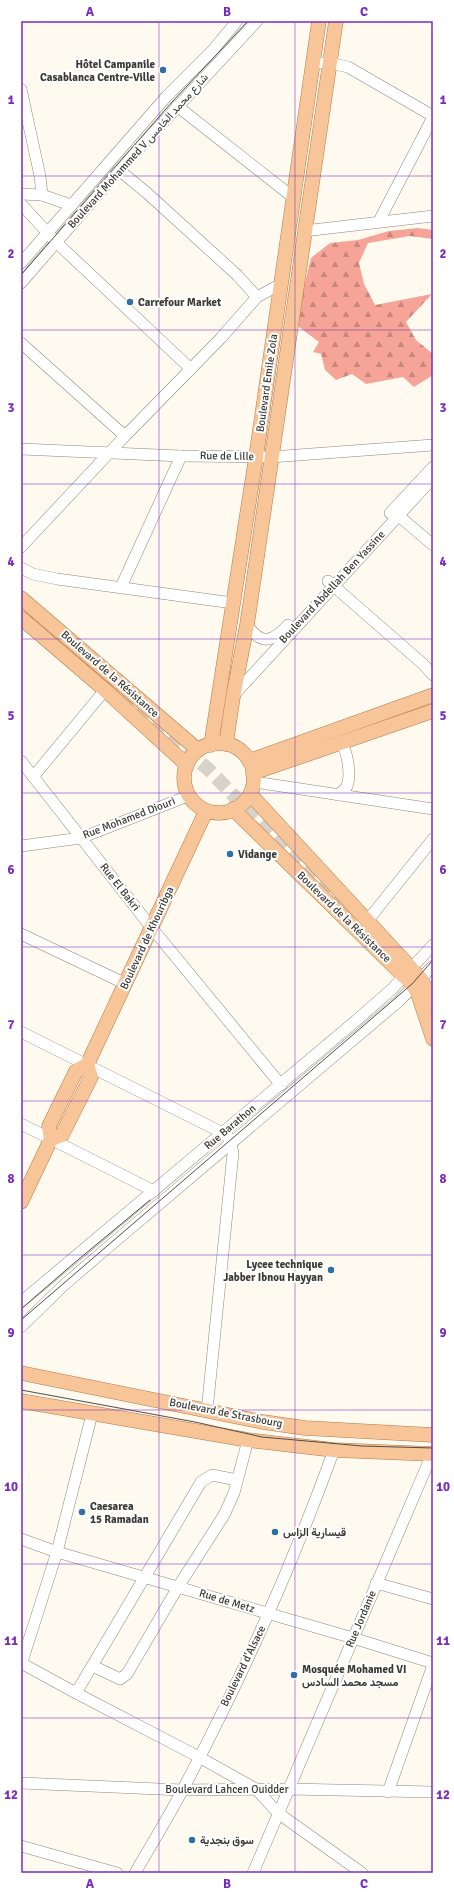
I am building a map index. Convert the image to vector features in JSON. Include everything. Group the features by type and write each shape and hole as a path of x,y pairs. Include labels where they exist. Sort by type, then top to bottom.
{"main road":[{"name":"Boulevard Emile Zola","path":"204,748 233,603 256,457 319,21"},
{"name":"Boulevard Emile Zola","path":"226,744 233,697 247,625 336,21"},
{"name":"Boulevard de la Résistance","path":"21,598 204,748"},
{"name":"Boulevard de la Résistance","path":"21,618 105,690 187,765"},
{"path":"252,778 238,749 226,744 204,748 187,765 184,779 188,796 196,805 206,811 222,813 242,805 252,778 432,697"},
{"path":"252,778 433,711"},
{"name":"Boulevard de la Résistance","path":"252,778 418,979 433,1003"},
{"name":"Boulevard de la Résistance","path":"233,809 418,979 433,1039"},
{"name":"Boulevard de Khouribga","path":"21,1202 51,1139 62,1135 91,1077 87,1065 206,811"},
{"name":"Boulevard de Strasbourg","path":"21,1373 207,1411 305,1428 433,1435"},
{"name":"Boulevard de Strasbourg","path":"21,1401 248,1440 334,1450 432,1454"}],"street":[{"name":"Boulevard Mohammed V شارع محمد الخامس","path":"21,263 166,97 212,51 237,21"},
{"name":"Boulevard Mohammed V شارع محمد الخامس","path":"21,283 119,170 257,21"},
{"path":"314,63 329,63 353,70 433,117 379,221"},
{"path":"21,90 40,176 42,195"},
{"path":"177,106 294,198"},
{"path":"119,170 147,193 259,296 278,308"},
{"path":"21,194 42,195 71,205"},
{"path":"21,204 57,242 191,369"},
{"path":"304,231 379,221 433,216"},
{"path":"21,547 259,296 281,284"},
{"path":"21,343 125,436"},
{"name":"Rue de Lille","path":"21,449 181,456 271,457 433,445"},
{"path":"121,586 181,456"},
{"name":"Boulevard Abdellah Ben Yassine","path":"396,513 433,467"},
{"name":"Boulevard Abdellah Ben Yassine","path":"233,697 331,583 396,513 433,478"},
{"path":"396,513 433,545"},
{"path":"21,568 40,576 121,586 233,603"},
{"path":"331,583 423,664 433,675"},
{"name":"Boulevard Abdellah Ben Yassine","path":"247,625 253,634 261,639 274,637 331,583"},
{"path":"33,777 105,690"},
{"path":"338,795 345,788 348,780 347,754 341,744"},
{"name":"Rue El Bakri","path":"21,762 151,927 281,1085"},
{"path":"252,778 338,795 433,809"},
{"name":"Rue Mohamed Diouri","path":"21,846 81,838 188,796"},
{"path":"368,920 433,839"},
{"path":"21,934 126,984"},
{"name":"Rue Barathon","path":"21,1302 281,1085 385,996 418,979 433,945"},
{"path":"21,1327 64,1285 399,1002 418,979 433,966"},
{"path":"21,1032 228,1135 232,1144 233,1153 207,1411"},
{"path":"21,1124 154,1191"},
{"path":"92,1414 57,1552 21,1664 199,1757 256,1789 278,1813 362,1873"},
{"path":"93,1666 120,1679 125,1676 178,1587 224,1515 237,1480 248,1440"},
{"name":"Boulevard d'Alsace","path":"135,1873 199,1757 268,1614 307,1524 334,1450"},
{"name":"Rue Jordanie","path":"253,1873 432,1454"},
{"path":"76,1694 204,1478 212,1474 237,1480"},
{"name":"Rue de Metz","path":"21,1539 57,1552 353,1638 433,1664"},
{"path":"376,1583 433,1599"},
{"path":"388,1792 433,1664"},
{"name":"Boulevard Lahcen Ouidder","path":"21,1783 182,1790 289,1789 433,1792"},
{"path":"21,1846 117,1873"}],"green space":[{"path":"418,228 433,230 433,239 410,236 368,243 359,263 364,284 375,305 432,294 406,322 416,340 433,354 433,375 414,387 403,377 366,384 352,374 336,380 325,370 321,354 313,352 319,342 295,324 311,258 330,243 358,240 389,231"}],"tunnel":[{"path":"105,682 208,769 339,904"}],"tram line":[{"path":"21,275 172,102 248,21"},
{"path":"21,1320 412,984 433,960"},
{"path":"21,1309 150,1200"},
{"path":"21,1390 195,1422 262,1437 362,1446 433,1448"}],"place":[{"name":"Hôtel Campanile Casablanca Centre-Ville","path":"163,70"},
{"name":"Carrefour Market","path":"130,302"},
{"name":"Vidange","path":"230,854"},
{"name":"Lycee technique Jabber Ibnou Hayyan","path":"331,1270"},
{"name":"Caesarea 15 Ramadan","path":"82,1512"},
{"name":"قيسارية الزاس","path":"275,1532"},
{"name":"Mosquée Mohamed VI مسجد محمد السادس","path":"294,1675"},
{"name":"سوق بنجدية","path":"192,1840"}]}
